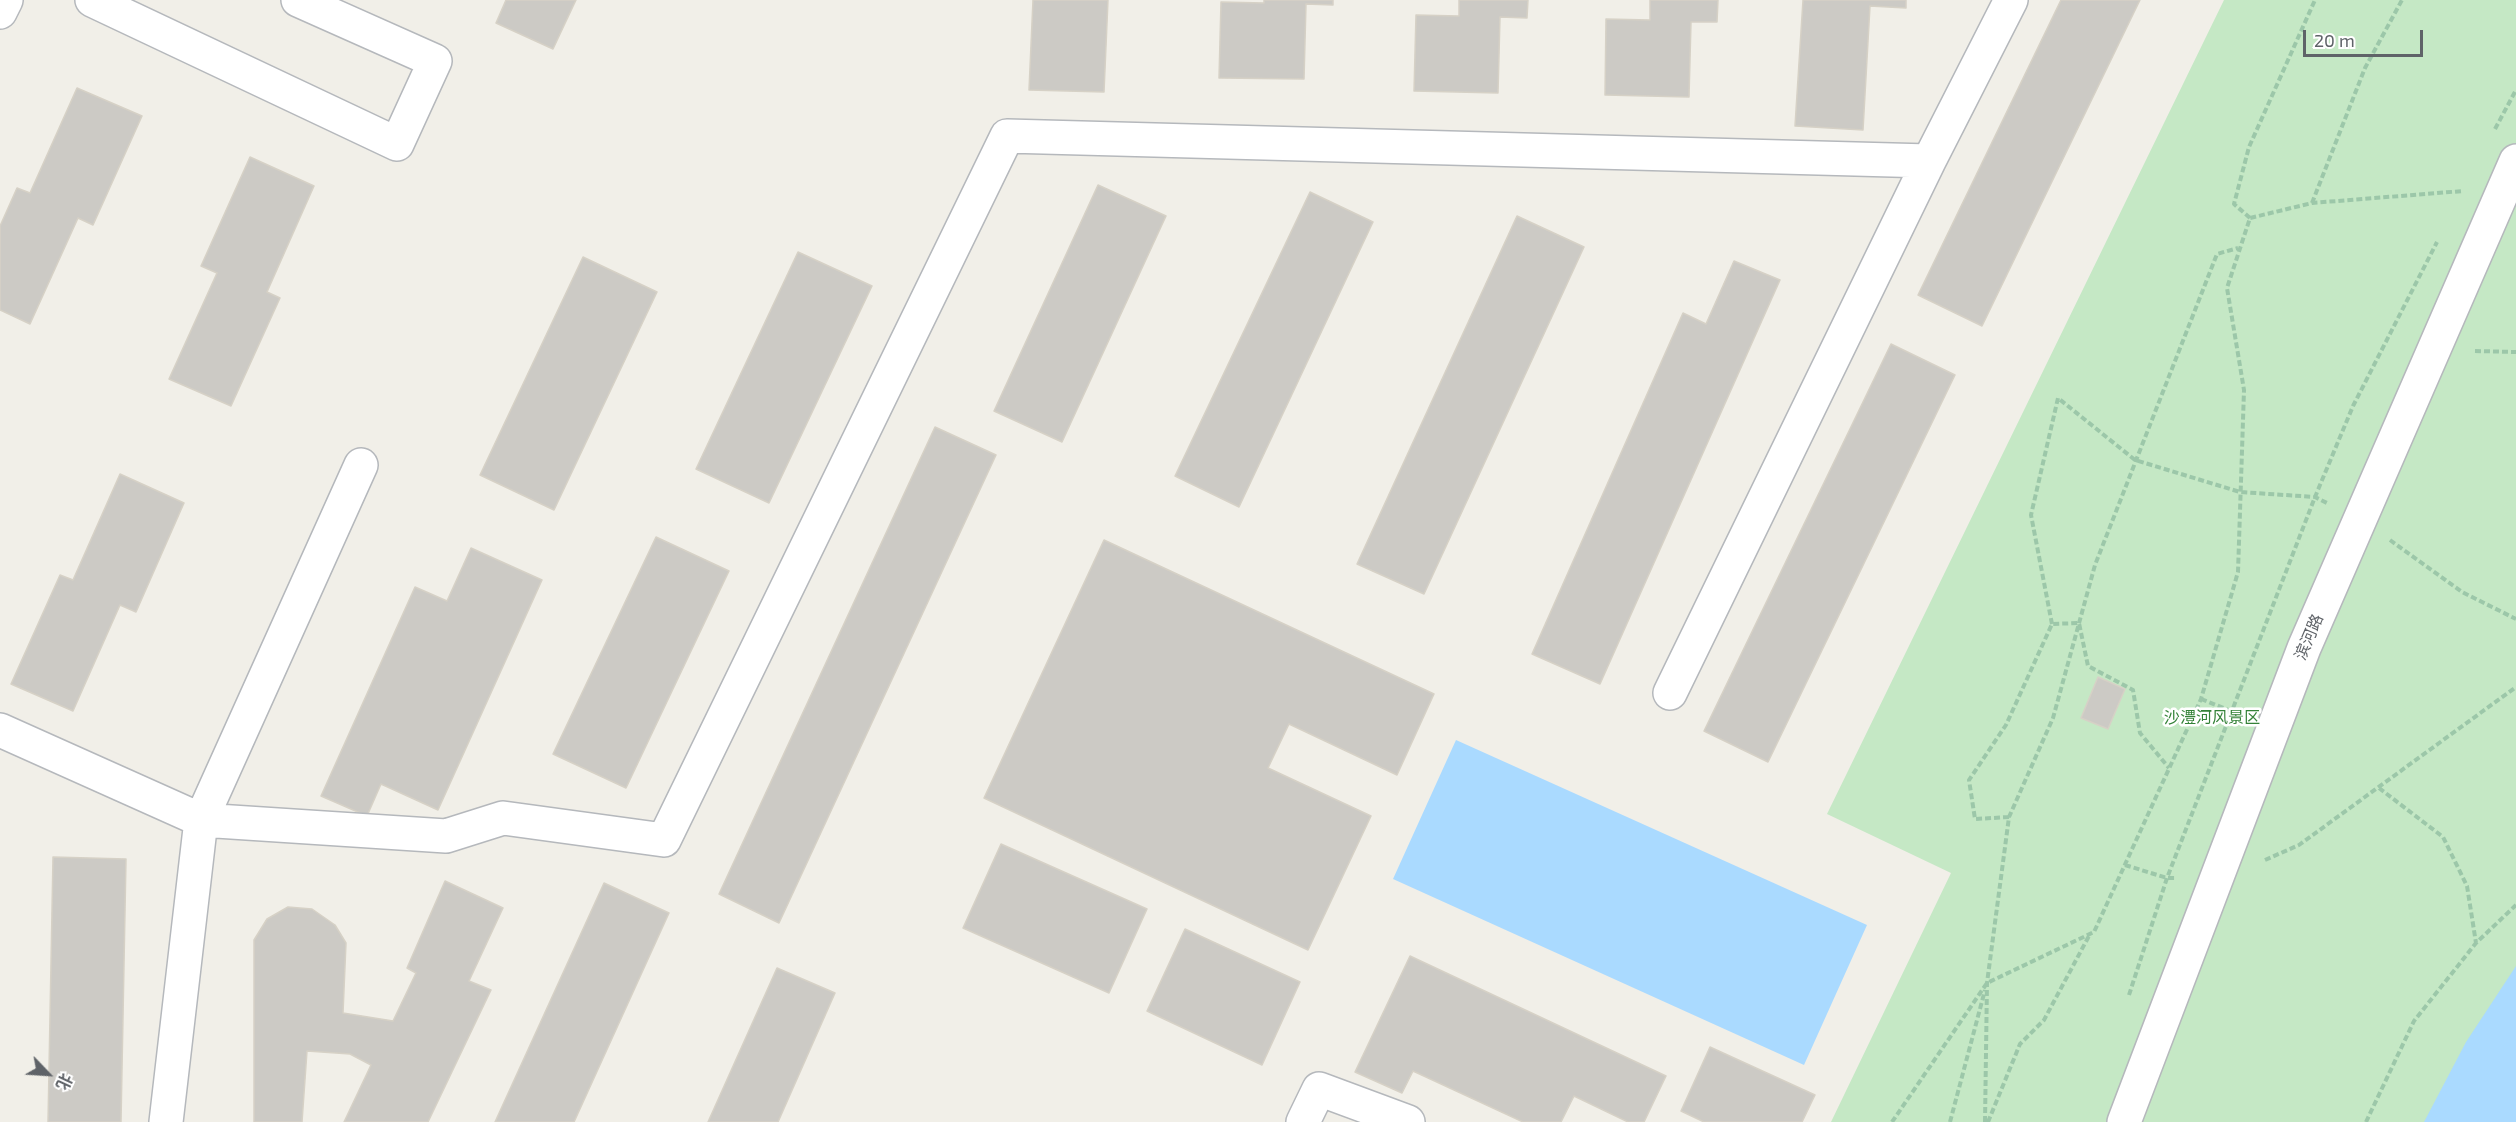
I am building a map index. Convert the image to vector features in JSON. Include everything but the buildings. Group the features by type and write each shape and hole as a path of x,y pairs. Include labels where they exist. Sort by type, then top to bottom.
{"street":[{"path":"0,12 6,0"},
{"path":"92,0 397,144 435,61 298,0"},
{"path":"1670,693 1929,161 2011,0"},
{"path":"0,730 201,820 446,836 503,818 664,840 1007,136 1929,161"},
{"name":"滨河路","path":"2124,1122 2304,648 2510,174"},
{"path":"166,1122 201,820 361,465"},
{"path":"1303,1122 1319,1089 1408,1122"}],"path":[{"path":"2250,218 2234,204 2249,147 2315,0"},
{"path":"2312,203 2365,68 2402,0"},
{"path":"2250,218 2312,203 2510,174"},
{"path":"1987,1122 2020,1044 2044,1020 2094,932 2201,699 2238,572 2244,390 2227,288 2250,218"},
{"path":"1950,1122 1987,983 2009,817 2053,718 2095,565 2217,254 2239,247"},
{"path":"2009,817 1975,819 1969,780 2006,725 2052,624 2031,514 2058,398 2135,460 2240,492 2315,497 2359,519 2462,592 2516,619"},
{"path":"2052,624 2079,623"},
{"path":"2079,623 2088,666 2133,690 2140,733 2169,768"},
{"path":"2125,865 2166,878 2217,876 2250,866 2299,845 2516,687"},
{"path":"2201,699 2231,711"},
{"path":"2379,788 2443,837 2467,886 2476,943"},
{"path":"2366,1122 2414,1021 2476,943 2516,905"},
{"path":"1892,1122 1987,983 2091,934"},
{"path":"1987,983 1987,1122"}],"green space":[{"name":"沙澧河风景区","path":"2224,0 2516,0 2516,1122 1831,1122 1951,873 1827,814"}],"water":[{"path":"1456,740 1867,925 1804,1065 1393,879"},
{"path":"2516,966 2516,1122 2424,1122 2466,1042"}]}
